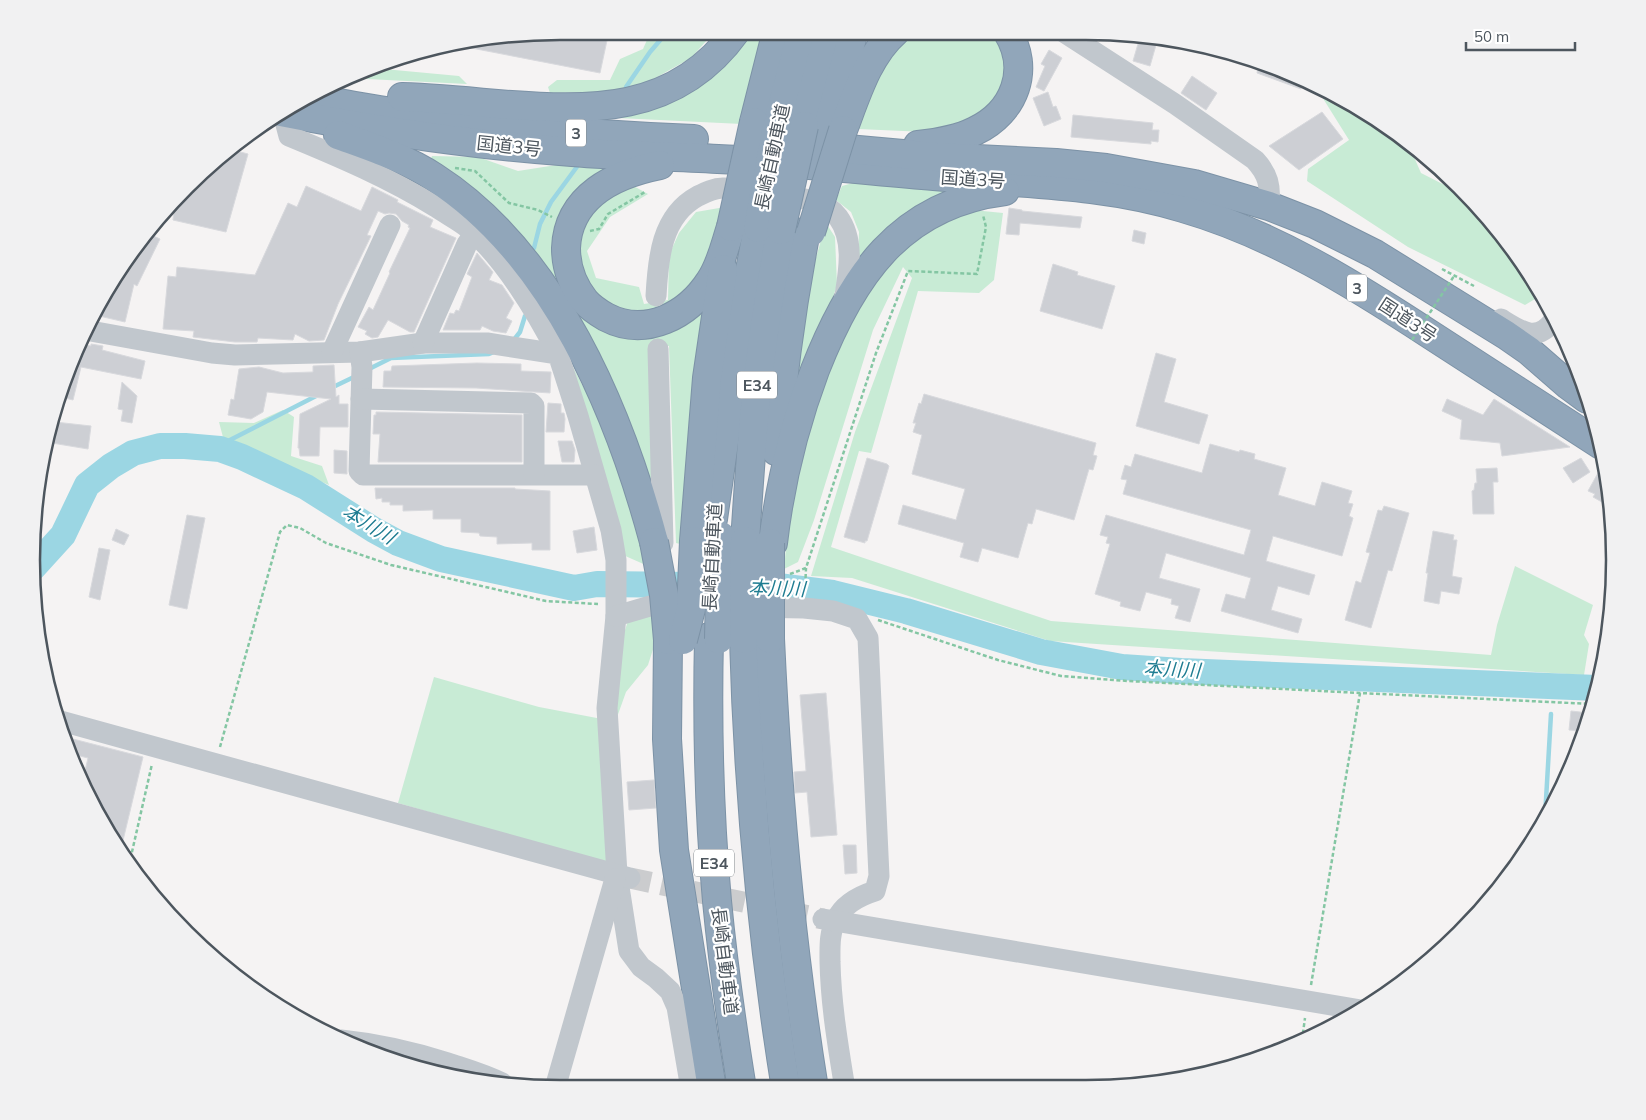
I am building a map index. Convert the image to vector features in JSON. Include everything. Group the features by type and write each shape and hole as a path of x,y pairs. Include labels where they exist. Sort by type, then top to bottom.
{"highway":[{"path":"329,94 441,99 549,108 582,108 619,104 639,100 676,85 708,62 728,40"},
{"path":"719,159 663,164 641,169 624,175 591,195 579,208 570,223 566,257 569,273 576,289 586,302 612,320 626,324 642,325 658,323 675,316 701,294 711,280 719,263 766,124 776,40"},
{"name":"長崎自動車道","path":"736,540 732,396 746,296 789,230 766,124 799,40"},
{"name":"長崎自動車道","path":"736,540 750,455 768,300 789,230 830,133 829,40"},
{"path":"830,133 852,40"},
{"path":"759,1080 744,976 728,826 716,639 736,540 780,411 792,311 789,230 830,133 881,48 888,40"},
{"path":"830,133 920,145 943,142 988,124 1007,104 1018,79 1020,66 1018,53 1012,40"},
{"name":"国道3号","path":"321,99 398,113 561,131 830,133 936,157 1056,163 1106,168 1194,184 1270,206 1315,224 1375,254 1475,315 1529,351 1578,392"},
{"name":"国道3号","path":"291,116 484,144 579,153 719,159 1087,188 1152,199 1186,208 1254,233 1289,250 1388,307 1591,439"},
{"path":"289,117 375,148 410,163 434,177 480,213 522,258 560,314 612,412 658,542 664,595 716,639"},
{"path":"813,1080 783,848 774,717 716,639 691,609 736,540 781,487 797,424 821,356 843,306 869,266 903,233 939,210 978,195 1025,188 1087,188"},
{"path":"711,1080 674,850 667,720 671,692 716,639 777,578 736,540 707,378 718,295 731,228"},
{"path":"1475,315 1515,347 1562,398 1585,414"},
{"name":"長崎自動車道","path":"716,639 710,772 717,902 741,1080"},
{"name":"E34","path":"716,639 746,717 751,805 759,887 785,1080"},
{"path":"759,887 778,992 798,1080"},
{"path":"717,902 720,976 734,1080"}],"street":[{"path":"1076,40 1174,104 1254,160 1263,168 1268,178 1271,191 1270,206"},
{"path":"283,120 289,136 346,159 404,187 468,228 498,258 543,325 558,354 611,530 617,570 617,610 606,708 629,951 641,966 670,991 677,1007 689,1080"},
{"path":"656,296 660,256 664,238 680,209 707,191 723,188 816,202 828,208 838,217 845,230 849,246 849,266 843,306"},
{"path":"332,352 390,225"},
{"path":"422,343 467,244 474,234"},
{"path":"1375,254 1470,301 1524,332 1533,334 1542,332 1549,325"},
{"path":"93,332 212,353 236,355 332,352 361,376 531,403 534,406 534,474"},
{"path":"361,376 422,343 507,346 558,354"},
{"path":"658,349 658,542"},
{"path":"361,376 359,471 363,475 594,475"},
{"path":"617,610 650,606 804,608 833,611 857,620 868,638 879,876 874,891 863,894 829,920"},
{"path":"67,723 623,876"},
{"path":"558,1080 623,876"},
{"path":"829,920 1349,1008"},
{"path":"829,920 831,993 844,1080"},
{"path":"367,1042 414,1052 485,1075"}],"path":[{"path":"451,169 457,167 475,171 509,203 538,210 553,218"},
{"path":"588,232 599,229 608,214 647,190"},
{"path":"804,608 806,568 876,353 908,271 977,274 986,227 978,195"},
{"path":"1412,340 1454,276 1474,286"},
{"path":"215,764 280,532 287,525 300,528 326,543 391,565 546,601 617,610"},
{"path":"777,578 806,568"},
{"path":"857,620 878,620 998,660 1061,676 1360,694 1585,704"},
{"path":"1303,1032 1360,694"},
{"path":"132,854 156,748"}],"green space":[{"path":"647,40 707,40 691,58 632,91 550,93 548,87 557,80 610,80 620,59 643,49"},
{"path":"733,40 765,40 742,124 618,118"},
{"path":"905,40 999,40 1005,46 1007,71 997,99 971,121 926,132 858,129 880,75 895,50"},
{"path":"389,69 459,76 467,84 364,79"},
{"path":"1322,97 1346,110 1403,147 1413,156 1421,173 1449,187 1454,192 1499,243 1535,299 1525,305 1408,247 1307,181 1308,169 1349,140"},
{"path":"432,156 478,157 518,171 569,163 576,166 617,169 558,248 617,333 709,299 684,545 676,543 669,346 649,345 658,513 507,222 471,187 429,164"},
{"path":"860,181 956,187 864,260 858,259 859,232 851,212 836,200 842,186"},
{"path":"628,183 648,194 610,217 587,251 596,278 639,287 644,304 668,300 669,255 679,233 696,212 725,207 710,260 693,287 668,310 638,315 611,307 589,289 578,265 578,235 594,205"},
{"path":"963,209 1003,213 994,280 979,293 918,291 871,453 859,451 831,547 1051,621 1491,655 1497,625 1515,566 1593,605 1584,635 1589,644 1584,675 1050,641 852,578 811,576 855,432 912,278 903,267 873,330 814,520 798,562 784,569 789,515 806,429 840,337 868,280 897,250"},
{"path":"826,223 835,237 837,285 822,331 788,418 809,282"},
{"path":"547,317 605,429 648,566 623,555"},
{"path":"283,410 294,417 291,456 322,466 329,485 224,441 219,422 254,423"},
{"path":"655,613 656,640 648,665 626,692 616,720 617,654 628,621"},
{"path":"434,677 539,707 602,719 611,865 398,803"}],"building":[{"path":"607,40 600,73 471,48 526,41"},
{"path":"1138,43 1156,44 1150,66 1133,61"},
{"path":"1049,50 1062,58 1044,91 1036,87 1045,66 1041,64"},
{"path":"1258,70 1302,87 1301,89 1257,73"},
{"path":"1192,76 1217,93 1206,110 1181,93"},
{"path":"1048,92 1053,107 1056,106 1061,119 1044,126 1033,98"},
{"path":"1322,112 1343,139 1299,170 1269,146"},
{"path":"1073,115 1153,123 1152,130 1159,130 1158,142 1151,141 1151,144 1071,137"},
{"path":"238,151 248,154 226,232 173,220 174,212 217,169"},
{"path":"306,186 361,211 372,187 433,220 430,227 456,238 414,332 410,332 388,320 378,337 372,338 365,334 367,331 358,327 369,307 373,310 410,228 396,214 385,214 378,211 367,235 371,236 338,304 324,340 309,341 295,334 293,340 258,338 257,342 235,342 193,337 194,331 163,329 168,276 176,277 177,267 255,275 288,203 297,207"},
{"path":"1009,208 1082,217 1080,228 1020,223 1019,235 1006,234"},
{"path":"1134,230 1146,233 1144,244 1132,241"},
{"path":"153,236 160,239 137,286 134,284 125,322 101,316 128,271"},
{"path":"477,253 493,272 489,280 502,285 514,303 506,318 512,321 506,333 493,331 482,326 480,330 443,330 450,313 454,314 456,310 459,311 472,277 467,274"},
{"path":"1053,264 1078,272 1077,275 1115,286 1102,329 1040,311"},
{"path":"91,344 103,346 102,350 145,361 141,379 81,367 73,400 66,398 87,345 91,346"},
{"path":"1156,353 1176,359 1164,402 1208,415 1199,444 1136,426"},
{"path":"477,363 521,364 521,371 551,372 550,393 476,388 383,387 384,371 391,371 392,366"},
{"path":"334,365 336,397 339,395 339,404 348,404 348,427 320,427 319,456 300,456 298,448 300,414 331,399 267,392 263,412 251,419 228,415 231,399 234,400 239,369 259,367 283,373 313,372 313,366"},
{"path":"122,382 137,396 132,423 121,421 123,410 118,409"},
{"path":"924,394 1096,443 1093,455 1097,456 1093,470 1089,469 1074,520 1036,509 1032,524 1028,523 1018,558 982,548 978,562 960,557 964,543 898,524 903,505 956,520 965,489 912,474 922,435 913,432 916,423 913,423"},
{"path":"1447,399 1483,415 1494,399 1570,447 1502,456 1500,443 1460,439 1462,420 1442,411"},
{"path":"548,403 561,404 561,413 564,413 565,419 564,432 546,432"},
{"path":"376,412 522,415 522,462 378,462 380,434 373,434 374,415 376,415"},
{"path":"59,422 91,426 88,449 54,443"},
{"path":"558,441 572,441 575,450 574,462 562,462"},
{"path":"1210,444 1239,452 1240,450 1255,454 1254,459 1286,468 1278,495 1315,506 1322,482 1352,491 1348,503 1353,504 1349,516 1353,518 1342,556 1273,536 1266,561 1315,575 1309,595 1278,586 1271,610 1302,619 1298,633 1221,611 1226,594 1245,599 1251,578 1166,553 1159,578 1200,589 1190,622 1175,618 1179,606 1171,604 1172,599 1146,592 1140,611 1120,606 1121,602 1095,594 1110,544 1106,543 1108,537 1100,535 1106,515 1244,555 1251,530 1123,494 1127,480 1121,479 1125,465 1131,467 1135,454 1202,473"},
{"path":"334,450 347,451 347,474 334,473"},
{"path":"867,458 889,466 865,543 844,537"},
{"path":"1581,458 1590,472 1573,483 1563,468"},
{"path":"1497,468 1498,482 1493,482 1494,514 1473,514 1472,491 1474,490 1475,483 1477,483 1476,469"},
{"path":"1599,473 1603,503 1593,497 1595,494 1588,491"},
{"path":"375,488 515,488 550,491 550,550 532,550 532,543 497,544 497,537 461,532 461,519 433,519 433,510 403,511 403,505 390,505 390,502 382,502 382,498 376,499"},
{"path":"1384,506 1409,513 1392,571 1388,570 1371,628 1345,620 1356,581 1361,583 1370,553 1366,552 1378,510 1382,511"},
{"path":"187,515 205,518 187,609 169,605"},
{"path":"594,527 597,550 577,553 573,531"},
{"path":"116,529 129,535 124,545 112,540"},
{"path":"1433,531 1454,535 1453,540 1457,540 1452,576 1462,578 1459,594 1441,591 1439,604 1424,601 1428,573 1426,573"},
{"path":"99,548 110,550 100,600 89,597"},
{"path":"826,693 837,835 811,837 807,792 795,793 794,772 806,771 800,695"},
{"path":"1571,711 1583,712 1577,731 1569,730"},
{"path":"73,740 143,757 123,841 110,820 85,770 88,758 79,756"},
{"path":"654,780 656,808 629,810 627,782"},
{"path":"843,845 856,845 857,873 845,874"}],"waterway":[{"path":"626,87 660,40"},
{"path":"534,248 540,224 551,202 579,164"},
{"path":"513,341 520,332 525,316"},
{"path":"367,370 391,358 489,354 494,352"},
{"path":"331,388 356,376"},
{"path":"220,449 230,440 318,395"},
{"name":"本川川","path":"40,560 63,535 87,485 111,466 133,453 160,446 185,446 220,449 242,457 306,487 398,543 441,559 574,588 597,584 778,586 833,593 906,611 1041,652 1122,667 1590,688"},
{"path":"1546,801 1551,714"}],"tunnel":[{"path":"630,878 823,919"}]}
